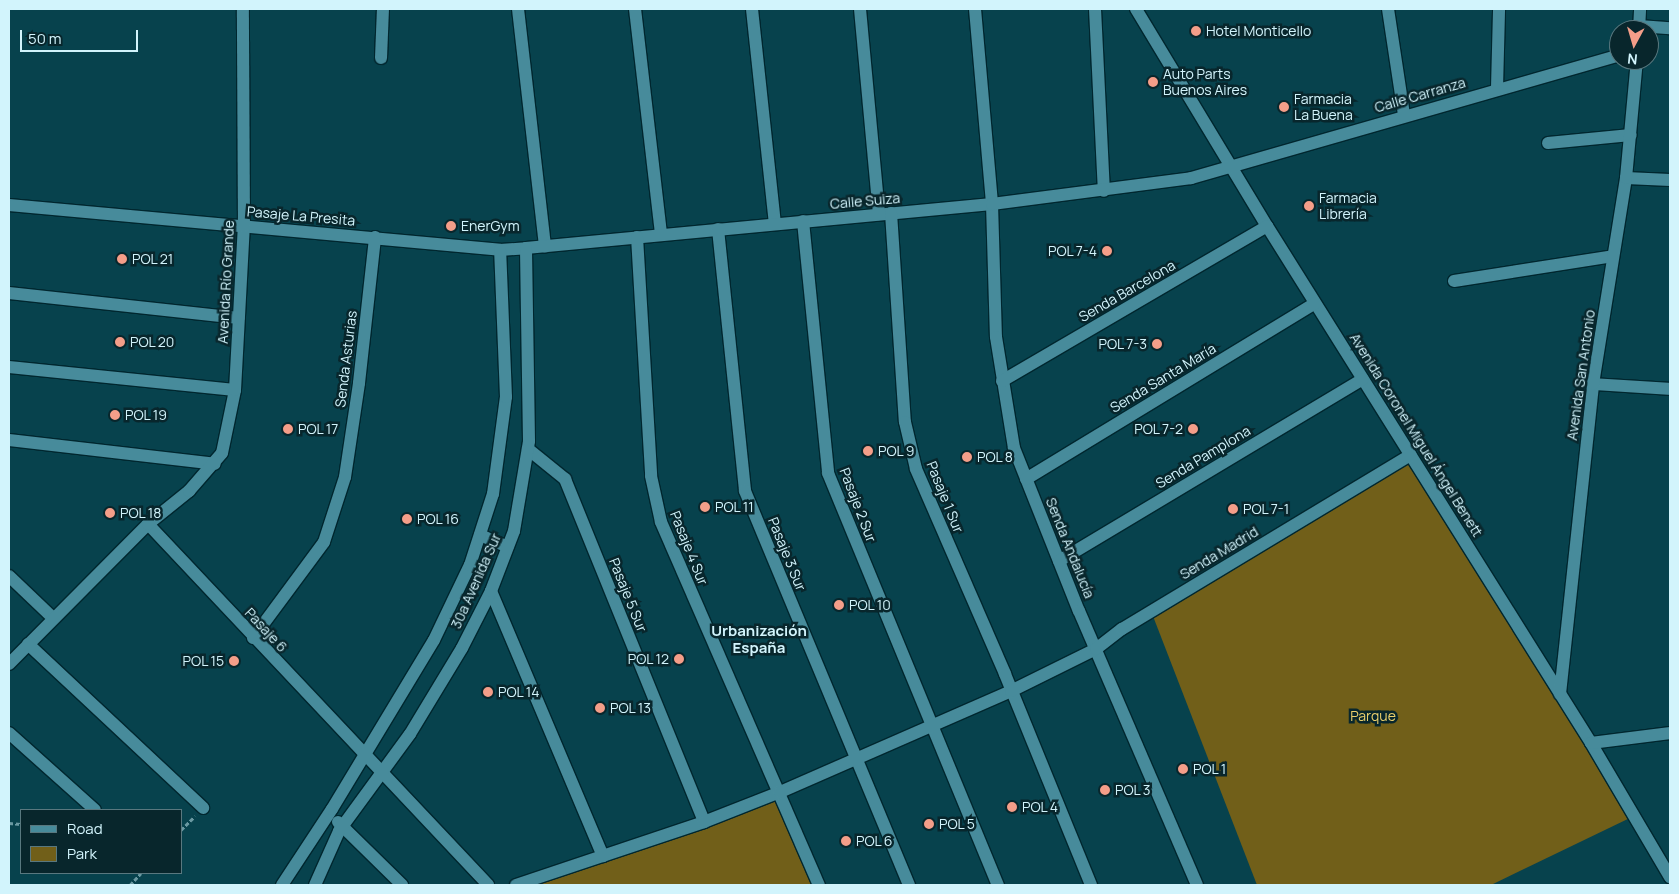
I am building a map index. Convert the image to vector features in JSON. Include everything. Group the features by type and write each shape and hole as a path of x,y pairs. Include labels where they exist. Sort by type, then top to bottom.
{"street":[{"name":"Avenida Río Grande","path":"9,664 52,617 148,524 189,491 215,464 222,453 235,390 244,226 243,9"},
{"path":"381,58 383,9"},
{"path":"518,9 545,246"},
{"path":"635,9 661,235"},
{"path":"752,9 775,224"},
{"name":"Pasaje 1 Sur","path":"860,9 885,214 905,422 916,469 1091,885"},
{"name":"Senda Andalucía","path":"975,9 992,204 993,280 1002,381 1014,448 1059,561 1197,885"},
{"path":"1095,9 1104,191"},
{"name":"Avenida Coronel Miguel Ángel Benett","path":"1136,9 1267,226 1591,743 1670,877"},
{"path":"1388,9 1404,115"},
{"path":"1497,88 1499,9"},
{"name":"Calle Carranza","path":"1231,164 1609,58"},
{"name":"Avenida San Antonio","path":"1560,694 1593,384 1626,178 1636,70"},
{"path":"1548,143 1631,135"},
{"name":"Calle Suiza","path":"500,250 992,204 1104,191 1191,178 1231,164"},
{"path":"1626,178 1670,180"},
{"name":"Pasaje La Presita","path":"9,205 375,237 500,250"},
{"name":"Pasaje 2 Sur","path":"802,222 828,473 934,725 998,885"},
{"name":"Senda Barcelona","path":"1002,381 1267,226"},
{"name":"Pasaje 3 Sur","path":"718,229 746,491 910,885"},
{"name":"Senda Asturias","path":"253,638 324,542 345,477 359,383 375,237"},
{"name":"Pasaje 4 Sur","path":"637,237 651,476 661,522 819,885"},
{"name":"30a Avenida Sur","path":"315,885 342,827 410,734 462,648 491,591 508,547 522,495 528,449 530,388 526,248"},
{"name":"30a Avenida Sur","path":"282,885 330,814 434,640 470,565 493,494 506,397 500,250"},
{"path":"1454,281 1613,256"},
{"path":"9,293 239,318"},
{"name":"Senda Santa María","path":"1026,479 1315,303"},
{"path":"9,367 235,390"},
{"name":"Senda Pamplona","path":"1059,561 1362,378"},
{"path":"1593,384 1670,389"},
{"path":"9,440 215,464"},
{"name":"Pasaje 5 Sur","path":"528,449 565,479 704,822"},
{"name":"Senda Madrid","path":"516,885 704,822 857,761 1011,691 1096,649 1122,629 1411,455"},
{"name":"Pasaje 6","path":"148,524 381,774 488,885"},
{"path":"480,535 508,547"},
{"path":"9,576 52,617"},
{"path":"491,591 603,856"},
{"path":"28,644 203,808"},
{"path":"1591,743 1670,733"},
{"path":"9,734 93,809"},
{"path":"330,814 402,885"}],"path":[{"path":"182,829 203,808"},
{"path":"130,885 140,874"}],"green space":[{"name":"Parque","path":"1411,455 1634,816 1491,885 1257,885 1151,611"},
{"path":"781,796 819,885 513,885"}],"place":[{"name":"Hotel Monticello","path":"1196,31"},
{"name":"Auto Parts Buenos Aires","path":"1153,82"},
{"name":"Farmacia La Buena","path":"1284,107"},
{"name":"Farmacia Librería","path":"1309,206"},
{"name":"EnerGym","path":"451,226"},
{"name":"POL 7-4","path":"1107,251"},
{"name":"POL 21","path":"122,259"},
{"name":"POL 20","path":"120,342"},
{"name":"POL 7-3","path":"1157,344"},
{"name":"POL 19","path":"115,415"},
{"name":"POL 17","path":"288,429"},
{"name":"POL 7-2","path":"1193,429"},
{"name":"POL 9","path":"868,451"},
{"name":"POL 8","path":"967,457"},
{"name":"POL 11","path":"705,507"},
{"name":"POL 7-1","path":"1233,509"},
{"name":"POL 18","path":"110,513"},
{"name":"POL 16","path":"407,519"},
{"name":"POL 10","path":"839,605"},
{"name":"POL 12","path":"679,659"},
{"name":"POL 15","path":"234,661"},
{"name":"POL 14","path":"488,692"},
{"name":"POL 13","path":"600,708"},
{"name":"POL 1","path":"1183,769"},
{"name":"POL 3","path":"1105,790"},
{"name":"POL 4","path":"1012,807"},
{"name":"POL 5","path":"929,824"},
{"name":"POL 6","path":"846,841"}],"district":[{"name":"Urbanización España","path":"759,638"}]}
